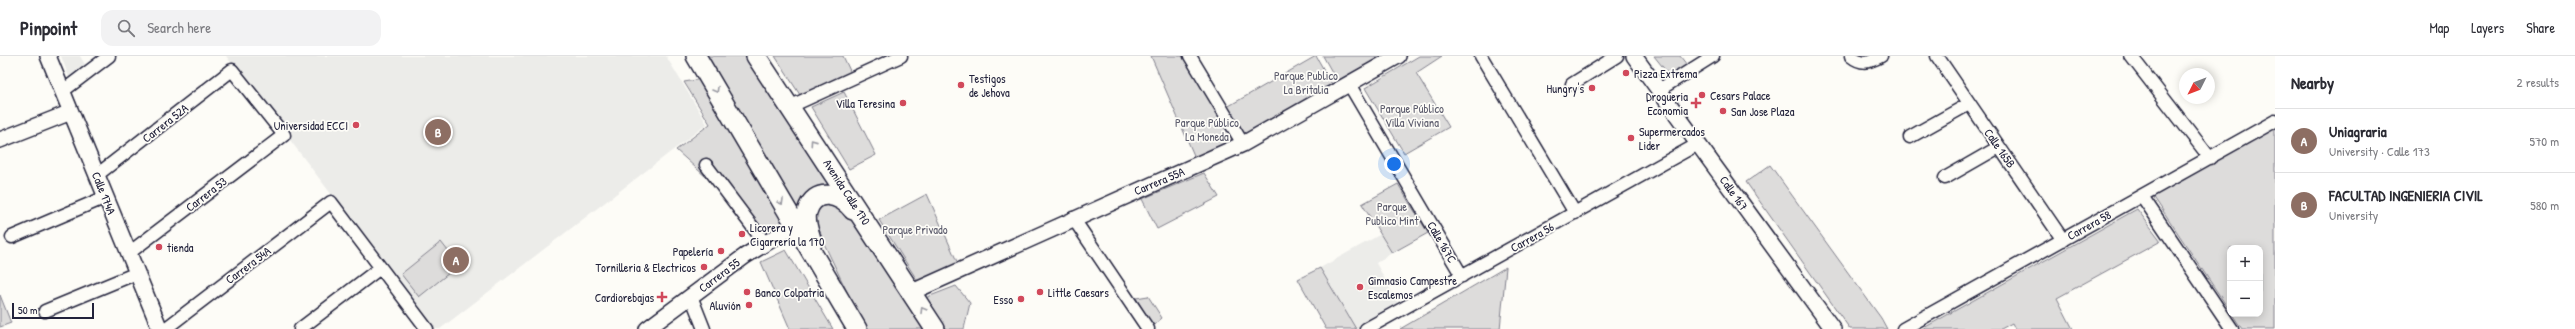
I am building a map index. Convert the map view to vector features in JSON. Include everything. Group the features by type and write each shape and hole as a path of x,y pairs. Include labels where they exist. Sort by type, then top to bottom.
{"main road":[{"path":"696,56 857,329"},
{"name":"Avenida Calle 170","path":"756,56 886,252 934,329"},
{"path":"817,262 806,221 807,212 814,200 828,195 846,201 886,252"}],"street":[{"name":"Calle 174A","path":"48,56 160,329"},
{"path":"63,91 109,56"},
{"path":"789,107 902,56"},
{"path":"1190,56 1243,144"},
{"name":"Carrera 55A","path":"912,292 1073,218 1243,144 1398,56"},
{"path":"1480,56 1575,213"},
{"path":"1572,84 1617,56"},
{"name":"Calle 167","path":"1634,56 1833,329"},
{"path":"1659,90 1713,56"},
{"path":"1851,56 1862,62 1869,62 1881,56"},
{"name":"Calle 165B","path":"1938,56 1998,147 2063,240"},
{"path":"2131,56 2210,158"},
{"name":"Carrera 52A","path":"97,175 232,70 284,135"},
{"name":"Calle 167C","path":"1349,84 1462,276"},
{"path":"1910,137 1969,104"},
{"path":"0,140 71,112"},
{"name":"Carrera 58","path":"1904,329 2275,121"},
{"name":"Carrera 53","path":"129,253 284,135"},
{"name":"Carrera 56","path":"1366,329 1698,144"},
{"path":"1945,178 1998,147"},
{"path":"706,165 764,242"},
{"path":"2142,196 2232,329"},
{"path":"12,237 106,198"},
{"name":"Carrera 54A","path":"165,329 331,202 380,268"},
{"path":"1073,218 1148,329"},
{"name":"Carrera 55","path":"647,329 764,242 795,225"},
{"path":"300,329 380,268 427,329"},
{"path":"45,311 137,273"},
{"path":"691,296 704,329"}],"shaded area":[{"path":"61,56 80,56 87,68 70,80"},
{"path":"226,56 666,56 707,124 440,329 434,329"},
{"name":"Gimnasio Campestre Escalemos","path":"1381,234 1392,253 1376,263 1400,307 1356,329 1320,268"}],"green space":[{"path":"707,56 753,56 839,186 798,211"},
{"path":"775,56 843,56 852,75 802,98"},
{"name":"Parque Público La Moneda","path":"1151,56 1187,56 1238,140 1196,160"},
{"name":"Parque Publico La Britalia","path":"1316,56 1333,86 1246,136 1227,107"},
{"path":"1323,56 1382,56 1337,81"},
{"name":"Parque Público Villa Viviana","path":"1419,56 1442,56 1416,73 1449,127 1404,153 1365,88"},
{"path":"1654,56 1680,56 1687,65 1670,76"},
{"path":"702,79 789,224 764,237 724,177 706,177 676,150 710,124 684,82"},
{"path":"844,92 876,155 849,169 811,107"},
{"path":"2275,127 2275,329 2242,329 2234,317 2263,317 2263,245 2227,245 2227,307 2151,193"},
{"path":"1770,165 1881,318 1887,329 1850,329 1746,182"},
{"path":"1204,173 1219,197 1157,229 1142,199"},
{"name":"Parque Publico Mint","path":"1398,184 1428,233 1392,253 1362,204"},
{"name":"Parque Privado","path":"927,194 959,266 919,283 879,220"},
{"path":"827,201 842,203 928,329 868,329 851,300 817,229 815,220 817,213"},
{"path":"2137,209 2161,241 2057,298 2073,329 2015,329 2012,323 2001,329 1922,329"},
{"path":"441,242 459,265 419,297 401,274"},
{"path":"786,250 833,329 790,329 761,262"},
{"path":"1506,267 1500,329 1400,329"},
{"path":"1320,268 1356,329 1326,329 1298,279"},
{"path":"956,286 970,303 964,329 944,329 925,298"},
{"path":"0,295 11,323 0,327"},
{"path":"1148,296 1162,318 1153,326 1136,298"}],"place":[{"name":"Pizza Extrema","path":"1626,73"},
{"name":"Testigos de Jehova","path":"961,85"},
{"name":"Hungry's","path":"1592,88"},
{"name":"Cesars Palace","path":"1702,95"},
{"name":"Villa Teresina","path":"903,103"},
{"name":"Drogueria Economia","path":"1696,103"},
{"name":"San Jose Plaza","path":"1723,111"},
{"name":"Universidad ECCI","path":"356,125"},
{"name":"FACULTAD INGENIERIA CIVIL","path":"438,132"},
{"name":"Supermercados Lider","path":"1631,138"},
{"name":"Licorera y Cigarrería la 170","path":"742,234"},
{"name":"tienda","path":"159,247"},
{"name":"Papelería","path":"721,251"},
{"name":"Uniagraria","path":"456,260"},
{"name":"Tornilleria & Electricos","path":"704,267"},
{"name":"Gimnasio Campestre Escalemos","path":"1360,287"},
{"name":"Banco Colpatria","path":"747,292"},
{"name":"Little Caesars","path":"1040,292"},
{"name":"Cardiorebajas","path":"662,297"},
{"name":"Esso","path":"1021,299"},
{"name":"Aluvión","path":"749,305"}]}
